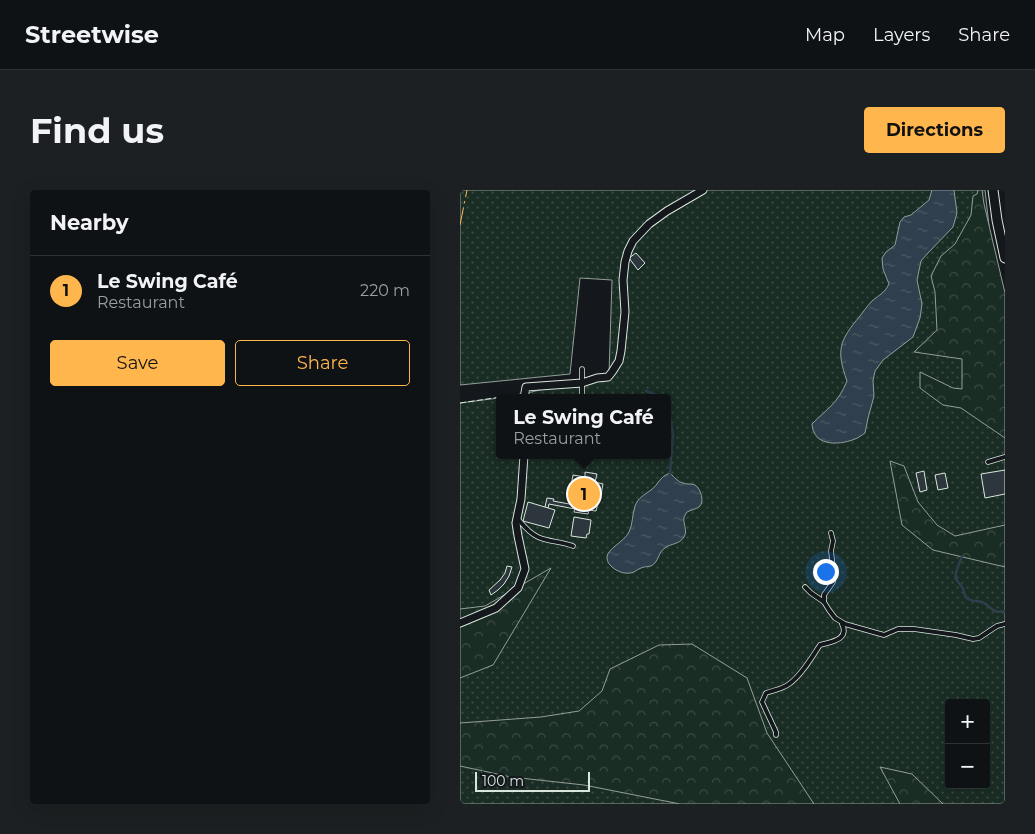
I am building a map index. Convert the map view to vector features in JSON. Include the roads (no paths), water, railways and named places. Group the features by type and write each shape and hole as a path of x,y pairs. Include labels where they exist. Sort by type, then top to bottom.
{"street":[{"path":"525,394 526,387 582,383 608,377 616,367 622,351 625,312 623,280 625,262 633,241 649,224 703,190"},
{"path":"993,190 1005,258"},
{"path":"460,623 496,608 518,588 526,569 518,536 517,518 521,499 524,459"}],"lane":[{"path":"582,369 582,394"},
{"path":"988,462 1005,457"},
{"path":"517,518 536,537 559,541 573,546"},
{"path":"831,533 834,576 833,582 824,595 824,602 828,610 841,622 855,628 884,635 898,628 914,628 973,639 978,638 997,626 1005,624"},
{"path":"806,587 824,602"},
{"path":"776,735 762,702 766,693 790,684 802,671 820,645 840,638 844,628 841,622"}],"water":[{"path":"932,190 954,190 957,213 953,227 921,261 917,280 922,304 920,318 913,337 883,360 875,371 873,381 874,396 865,433 856,439 838,443 821,440 817,437 812,424 828,409 844,389 847,381 841,361 841,353 844,339 869,304 884,292 889,284 883,269 882,258 895,245 900,222 904,217 911,215 929,200"},
{"path":"670,473 681,482 695,485 702,496 701,505 687,512 684,516 686,532 684,537 680,541 667,546 651,566 643,567 631,573 617,570 608,563 608,554 627,536 638,501 654,488 664,476"}],"waterway":[{"path":"646,391 654,394"},
{"path":"670,473 673,434 671,423"},
{"path":"962,556 956,570 956,579 966,597 970,600 984,603 995,611 1005,611"}],"place":[{"name":"Le Swing Café","path":"584,494"}]}
